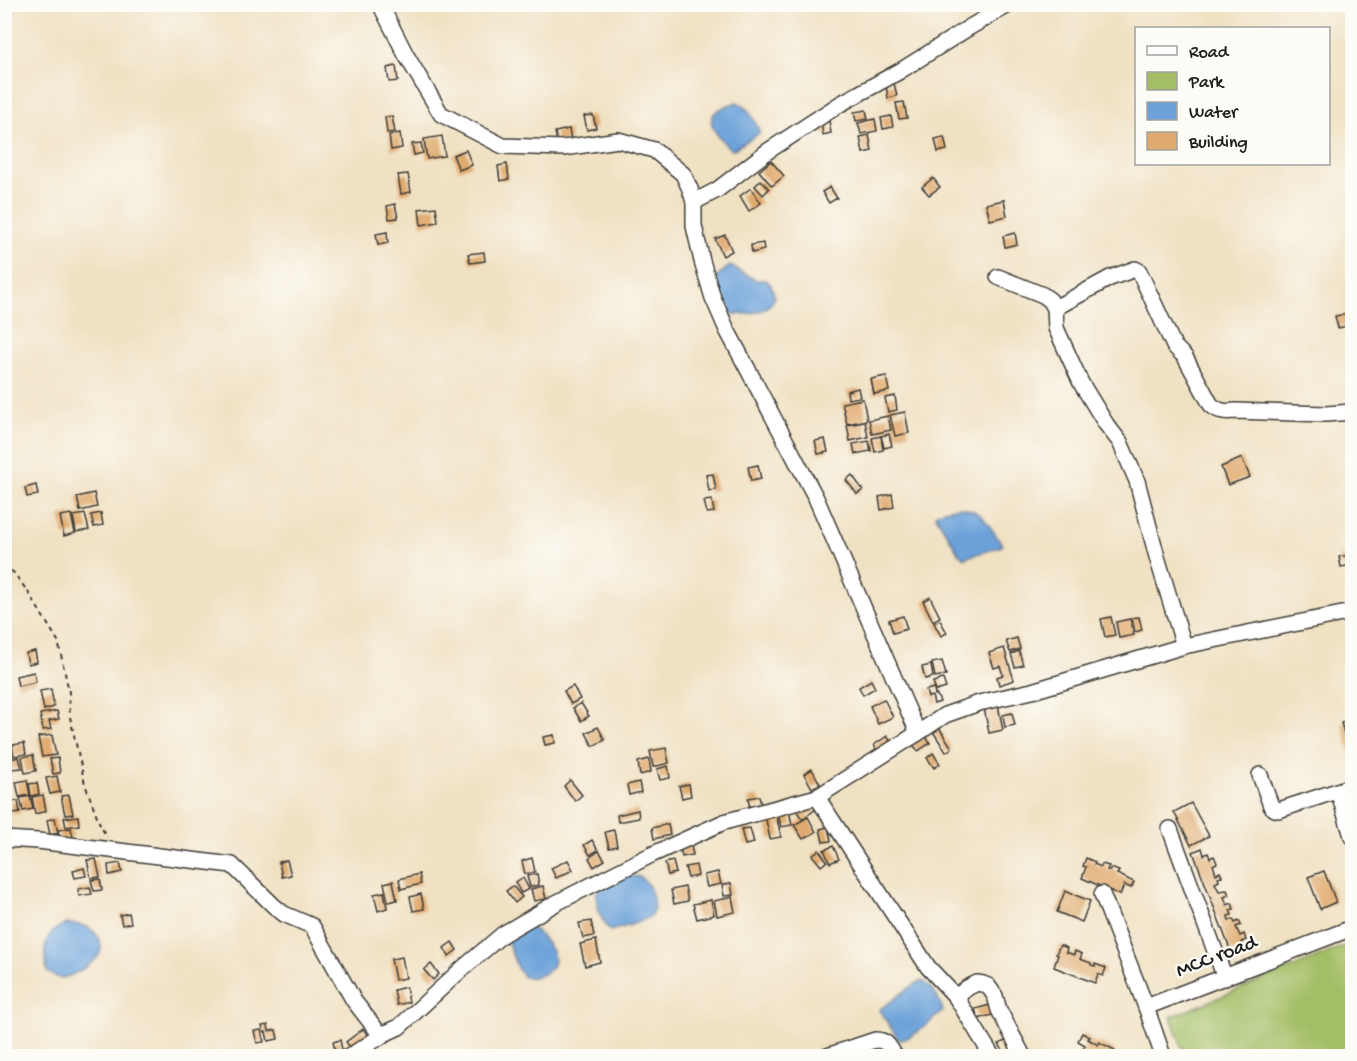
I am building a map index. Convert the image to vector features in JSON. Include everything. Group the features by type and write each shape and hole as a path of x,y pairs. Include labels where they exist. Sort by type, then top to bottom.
{"street":[{"path":"380,4 406,55 441,114 503,146 563,148 618,140 654,150 683,174 694,202 694,226 713,298 816,498 918,733"},
{"path":"694,202 717,190 768,151 840,104 900,71 1010,4"},
{"path":"1055,308 1110,278 1135,269 1139,271 1174,346 1185,357 1215,409 1224,412 1326,414 1353,412"},
{"path":"998,277 1043,295 1055,308 1056,328 1081,383 1106,424 1120,441 1137,481 1184,646"},
{"path":"350,1056 399,1027 503,934 556,903 723,822 817,797 945,715 978,703 1032,690 1184,646 1353,612"},
{"path":"1260,775 1271,806 1279,810 1345,788 1353,836"},
{"path":"817,797 928,967 956,997 992,1056"},
{"path":"1170,829 1225,978"},
{"path":"4,839 38,841 232,865 284,914 312,926 354,1001 379,1034 386,1033"},
{"path":"1102,894 1163,1056"},
{"name":"MCC road","path":"1146,1007 1353,928"},
{"path":"956,997 967,987 977,983 988,986 1023,1056"},
{"path":"827,1056 875,1040 883,1040 894,1056"}],"path":[{"path":"4,565 14,573 28,592 58,641 69,692 70,717 85,784 101,826 116,851"}],"green space":[{"path":"1352,943 1352,1056 1185,1056 1171,1017"}],"water":[{"path":"737,102 754,119 760,133 732,150 718,135 711,121 716,112"},
{"path":"730,266 756,280 766,280 771,285 775,297 768,307 757,312 733,314 722,299 714,280"},
{"path":"958,507 979,514 1002,546 964,558 935,514"},
{"path":"629,876 640,877 646,882 652,896 653,911 643,920 610,931 600,914 596,894 601,887"},
{"path":"66,924 89,928 98,937 101,949 98,957 88,965 60,978 47,972 45,950 48,937 52,932"},
{"path":"528,926 544,940 554,959 551,968 543,974 524,977 517,968 506,937"},
{"path":"923,981 936,994 943,1011 917,1032 899,1040 879,1010 915,984"}],"building":[{"path":"396,66 398,81 389,82 387,68"},
{"path":"894,83 897,96 888,98 886,85"},
{"path":"904,102 907,118 899,119 896,103"},
{"path":"866,110 868,119 856,121 854,112"},
{"path":"593,115 596,128 587,130 584,116"},
{"path":"392,116 395,132 387,133 385,117"},
{"path":"891,116 893,127 883,129 881,118"},
{"path":"875,119 877,131 861,134 858,123"},
{"path":"829,121 831,133 823,135 821,123"},
{"path":"569,129 571,140 557,142 555,132"},
{"path":"400,133 402,148 391,150 389,135"},
{"path":"869,135 872,151 863,153 860,137"},
{"path":"442,136 445,156 427,159 424,139"},
{"path":"944,137 947,150 938,152 935,139"},
{"path":"421,143 423,153 414,155 412,144"},
{"path":"466,150 472,165 459,170 453,155"},
{"path":"771,161 784,176 772,186 759,171"},
{"path":"507,164 509,179 500,181 498,166"},
{"path":"408,174 411,192 401,194 398,175"},
{"path":"933,178 940,187 929,195 922,187"},
{"path":"761,180 769,189 763,195 755,186"},
{"path":"830,187 837,198 829,203 822,192"},
{"path":"751,188 761,203 749,211 740,196"},
{"path":"1004,200 1007,216 990,220 986,204"},
{"path":"395,204 398,218 389,219 387,206"},
{"path":"436,207 438,222 421,225 419,209"},
{"path":"387,232 388,243 378,245 376,234"},
{"path":"1015,233 1017,244 1005,247 1003,236"},
{"path":"725,235 732,251 723,256 715,239"},
{"path":"763,243 764,250 752,253 751,245"},
{"path":"484,252 485,261 470,263 468,254"},
{"path":"1352,313 1352,325 1338,328 1335,316"},
{"path":"886,376 889,391 874,394 871,379"},
{"path":"858,388 860,397 848,399 847,391"},
{"path":"895,396 897,410 888,412 885,398"},
{"path":"863,399 867,420 847,424 842,403"},
{"path":"905,412 909,433 895,436 890,415"},
{"path":"888,416 891,430 872,434 869,420"},
{"path":"865,422 868,437 850,441 847,425"},
{"path":"889,434 892,446 884,448 881,436"},
{"path":"881,436 883,450 875,452 872,438"},
{"path":"825,439 828,452 818,454 815,441"},
{"path":"869,441 871,451 855,454 853,444"},
{"path":"1242,458 1250,477 1228,485 1221,467"},
{"path":"758,465 761,479 751,481 748,467"},
{"path":"713,474 716,490 709,491 706,475"},
{"path":"852,475 863,490 857,494 846,480"},
{"path":"36,485 38,495 27,497 25,488"},
{"path":"94,493 97,507 80,511 77,497"},
{"path":"892,494 894,507 881,510 879,497"},
{"path":"712,500 714,512 707,513 704,501"},
{"path":"101,513 103,525 94,527 91,515"},
{"path":"71,514 75,533 64,536 60,516"},
{"path":"85,514 89,530 76,532 73,516"},
{"path":"1352,554 1352,565 1341,567 1339,557"},
{"path":"930,597 940,617 933,621 923,601"},
{"path":"903,616 907,629 893,633 889,620"},
{"path":"1111,617 1115,635 1105,637 1101,619"},
{"path":"1139,617 1142,630 1135,632 1132,618"},
{"path":"1130,619 1134,635 1119,638 1116,622"},
{"path":"940,620 947,633 941,636 934,623"},
{"path":"1017,638 1020,649 1010,652 1006,641"},
{"path":"1004,648 1014,680 999,685 997,677 1003,675 1000,666 994,668 989,653"},
{"path":"35,651 37,662 28,664 26,653"},
{"path":"1019,651 1023,665 1015,667 1011,654"},
{"path":"942,661 946,675 935,677 932,663"},
{"path":"931,665 933,677 925,679 922,667"},
{"path":"34,672 36,682 18,686 16,676"},
{"path":"943,679 946,688 936,691 933,682"},
{"path":"871,680 875,688 863,695 859,687"},
{"path":"573,686 580,699 571,704 564,691"},
{"path":"934,688 935,695 940,702 934,704 932,696 928,697 926,690"},
{"path":"51,689 54,707 44,710 40,691"},
{"path":"884,699 893,717 878,724 870,706"},
{"path":"581,703 589,716 581,721 573,708"},
{"path":"998,705 1003,730 989,733 984,708"},
{"path":"57,711 59,719 49,721 51,729 43,730 40,714"},
{"path":"1012,713 1015,725 1005,727 1003,715"},
{"path":"1352,719 1352,759 1341,723"},
{"path":"938,726 952,748 946,752 932,730"},
{"path":"598,727 605,740 593,746 586,733"},
{"path":"924,733 930,743 918,751 911,742"},
{"path":"52,735 56,755 42,757 38,737"},
{"path":"554,735 555,743 545,745 543,737"},
{"path":"887,736 892,744 878,753 874,745"},
{"path":"24,743 26,754 14,756 12,745"},
{"path":"666,748 669,763 653,767 650,751"},
{"path":"933,753 940,764 934,768 927,758"},
{"path":"33,755 36,771 25,773 22,757"},
{"path":"19,757 22,768 12,769 10,759"},
{"path":"58,758 60,773 53,774 50,759"},
{"path":"649,759 651,772 640,775 638,762"},
{"path":"668,766 670,778 660,780 657,769"},
{"path":"812,769 820,784 812,788 804,774"},
{"path":"57,776 60,792 50,794 46,778"},
{"path":"27,780 30,795 19,797 16,782"},
{"path":"570,780 582,795 575,801 564,786"},
{"path":"639,782 641,792 629,795 627,785"},
{"path":"37,783 39,794 31,796 29,784"},
{"path":"689,784 691,796 682,798 679,786"},
{"path":"43,795 46,811 35,814 32,797"},
{"path":"69,795 73,814 65,815 61,796"},
{"path":"30,796 33,809 23,811 20,798"},
{"path":"759,796 761,805 750,808 748,798"},
{"path":"810,800 816,809 802,819 796,810"},
{"path":"18,801 20,813 13,814 10,802"},
{"path":"1191,803 1209,836 1191,845 1174,812"},
{"path":"638,810 639,818 618,822 617,815"},
{"path":"789,810 792,825 781,827 778,813"},
{"path":"776,813 781,837 770,839 765,815"},
{"path":"78,816 79,825 66,827 64,818"},
{"path":"808,817 816,832 803,839 794,825"},
{"path":"55,818 58,833 50,835 47,820"},
{"path":"668,824 670,835 654,839 652,828"},
{"path":"828,827 831,841 823,842 820,829"},
{"path":"71,828 73,837 60,840 58,830"},
{"path":"750,828 754,843 745,845 741,829"},
{"path":"614,830 617,846 609,848 605,832"},
{"path":"592,840 598,850 590,855 584,845"},
{"path":"691,846 693,855 682,857 680,848"},
{"path":"833,846 839,859 830,863 824,850"},
{"path":"1202,848 1204,855 1208,853 1210,858 1214,856 1217,863 1213,865 1216,874 1220,872 1222,876 1218,877 1219,881 1215,883 1219,891 1227,890 1229,895 1224,897 1227,905 1232,903 1234,909 1230,910 1232,915 1228,916 1229,921 1233,919 1235,923 1239,921 1241,925 1236,927 1240,936 1244,934 1246,940 1241,942 1243,947 1231,952 1193,852"},
{"path":"819,850 827,861 821,866 812,855"},
{"path":"599,851 605,860 594,867 589,858"},
{"path":"532,858 535,872 525,874 522,861"},
{"path":"1086,858 1101,867 1102,864 1109,866 1107,870 1109,871 1111,868 1119,871 1117,874 1134,882 1131,888 1124,885 1120,895 1082,878"},
{"path":"96,859 100,877 91,878 87,860"},
{"path":"287,860 291,875 282,877 279,862"},
{"path":"568,860 573,870 556,878 551,868"},
{"path":"673,861 676,873 668,875 665,863"},
{"path":"120,863 122,872 109,875 108,865"},
{"path":"696,865 698,876 688,878 685,867"},
{"path":"84,868 86,876 75,878 73,871"},
{"path":"1324,871 1336,902 1320,909 1308,877"},
{"path":"718,872 721,884 707,887 704,875"},
{"path":"419,874 421,884 401,889 399,879"},
{"path":"537,874 539,885 530,887 527,876"},
{"path":"523,878 529,889 521,893 515,882"},
{"path":"100,879 102,890 94,891 91,880"},
{"path":"393,881 397,900 388,902 384,883"},
{"path":"731,883 733,895 724,896 722,885"},
{"path":"513,886 522,897 515,903 506,891"},
{"path":"543,886 546,899 534,901 531,889"},
{"path":"90,887 92,894 79,896 78,889"},
{"path":"685,887 688,901 674,904 671,890"},
{"path":"1065,891 1090,901 1082,922 1057,912"},
{"path":"384,892 387,908 378,911 374,894"},
{"path":"421,894 424,909 413,911 410,897"},
{"path":"732,897 735,912 717,916 714,901"},
{"path":"711,900 714,915 697,919 693,904"},
{"path":"129,913 131,923 122,925 120,915"},
{"path":"591,921 594,936 583,938 579,923"},
{"path":"596,940 600,962 585,966 580,944"},
{"path":"452,942 457,950 449,956 444,948"},
{"path":"1060,945 1067,948 1066,952 1074,955 1075,951 1082,954 1080,959 1091,965 1106,968 1103,976 1098,974 1095,983 1054,967"},
{"path":"402,957 406,978 395,980 391,959"},
{"path":"431,964 439,974 433,980 424,970"},
{"path":"406,987 409,1002 397,1005 394,990"},
{"path":"990,1005 992,1015 978,1019 975,1009"},
{"path":"268,1025 269,1031 276,1030 278,1039 268,1041 262,1026"},
{"path":"363,1029 371,1039 354,1052 346,1042"},
{"path":"261,1030 264,1042 257,1043 254,1031"},
{"path":"1082,1033 1098,1045 1099,1042 1115,1050 1113,1054 1118,1056 1080,1055 1085,1045 1078,1041"},
{"path":"340,1040 343,1054 336,1056 333,1042"},
{"path":"1007,1040 1016,1056 1006,1056 999,1044"}]}
